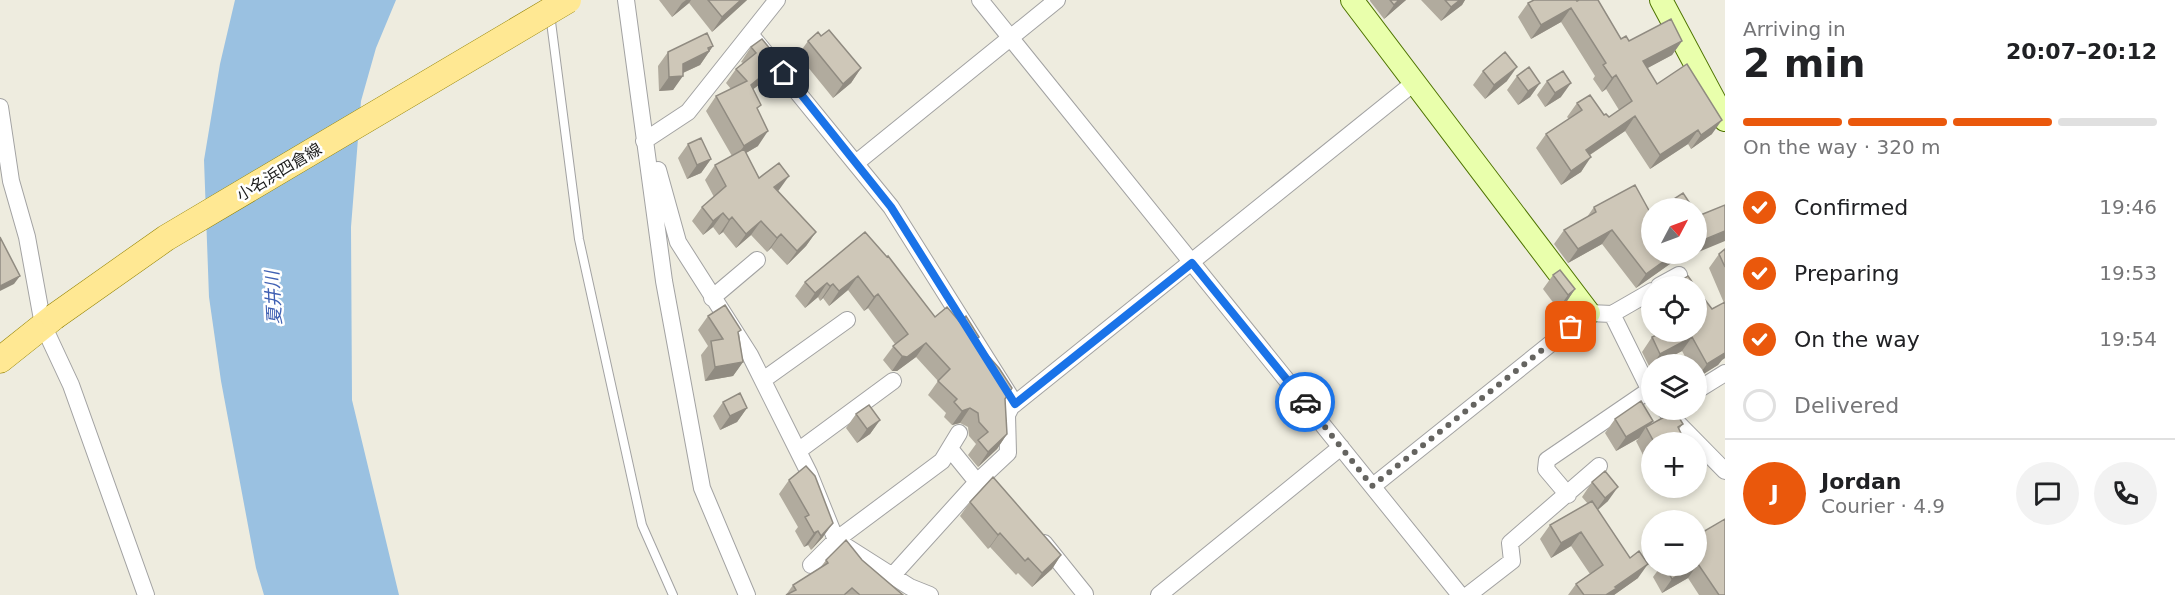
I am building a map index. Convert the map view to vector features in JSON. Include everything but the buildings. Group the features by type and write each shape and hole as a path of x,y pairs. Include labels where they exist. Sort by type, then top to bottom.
{"main road":[{"name":"小名浜四倉線","path":"0,360 49,321 166,238 568,0"}],"street":[{"path":"626,0 664,281 702,488 747,595"},
{"path":"645,148 688,112 777,0"},
{"path":"980,0 1460,595"},
{"path":"856,163 1057,0"},
{"path":"1352,0 1601,313 1641,378"},
{"path":"1663,1 1725,120"},
{"path":"750,34 891,207 1015,404"},
{"path":"892,575 986,479 1008,453 1007,415 1015,404 1415,82"},
{"path":"0,107 11,182 49,321 146,595"},
{"path":"645,148 656,165 678,242 750,356 798,451 836,540 910,587 930,595"},
{"path":"712,298 757,260"},
{"path":"1372,486 1601,313 1641,296"},
{"path":"762,380 847,320"},
{"path":"1707,384 1725,373"},
{"path":"798,451 893,381"},
{"path":"1568,495 1546,469 1547,460 1641,399"},
{"path":"1676,420 1725,471"},
{"path":"811,565 836,540 942,461 951,450 959,433"},
{"path":"1159,595 1341,447"},
{"path":"951,450 986,479"},
{"path":"1468,595 1512,561 1510,543 1599,466"},
{"path":"1032,529 1085,595"}],"lane":[{"path":"548,0 579,239 642,525 673,595"}],"water":[{"name":"夏井川","path":"235,0 396,0 376,48 361,101 351,227 352,400 399,595 264,595 256,568 221,381 209,297 204,160 220,64"}],"way so far":[{"path":"1305,402 1372,486 1571,327"}],"route":[{"path":"784,73 891,207 1015,404 1192,263 1305,402"}]}
